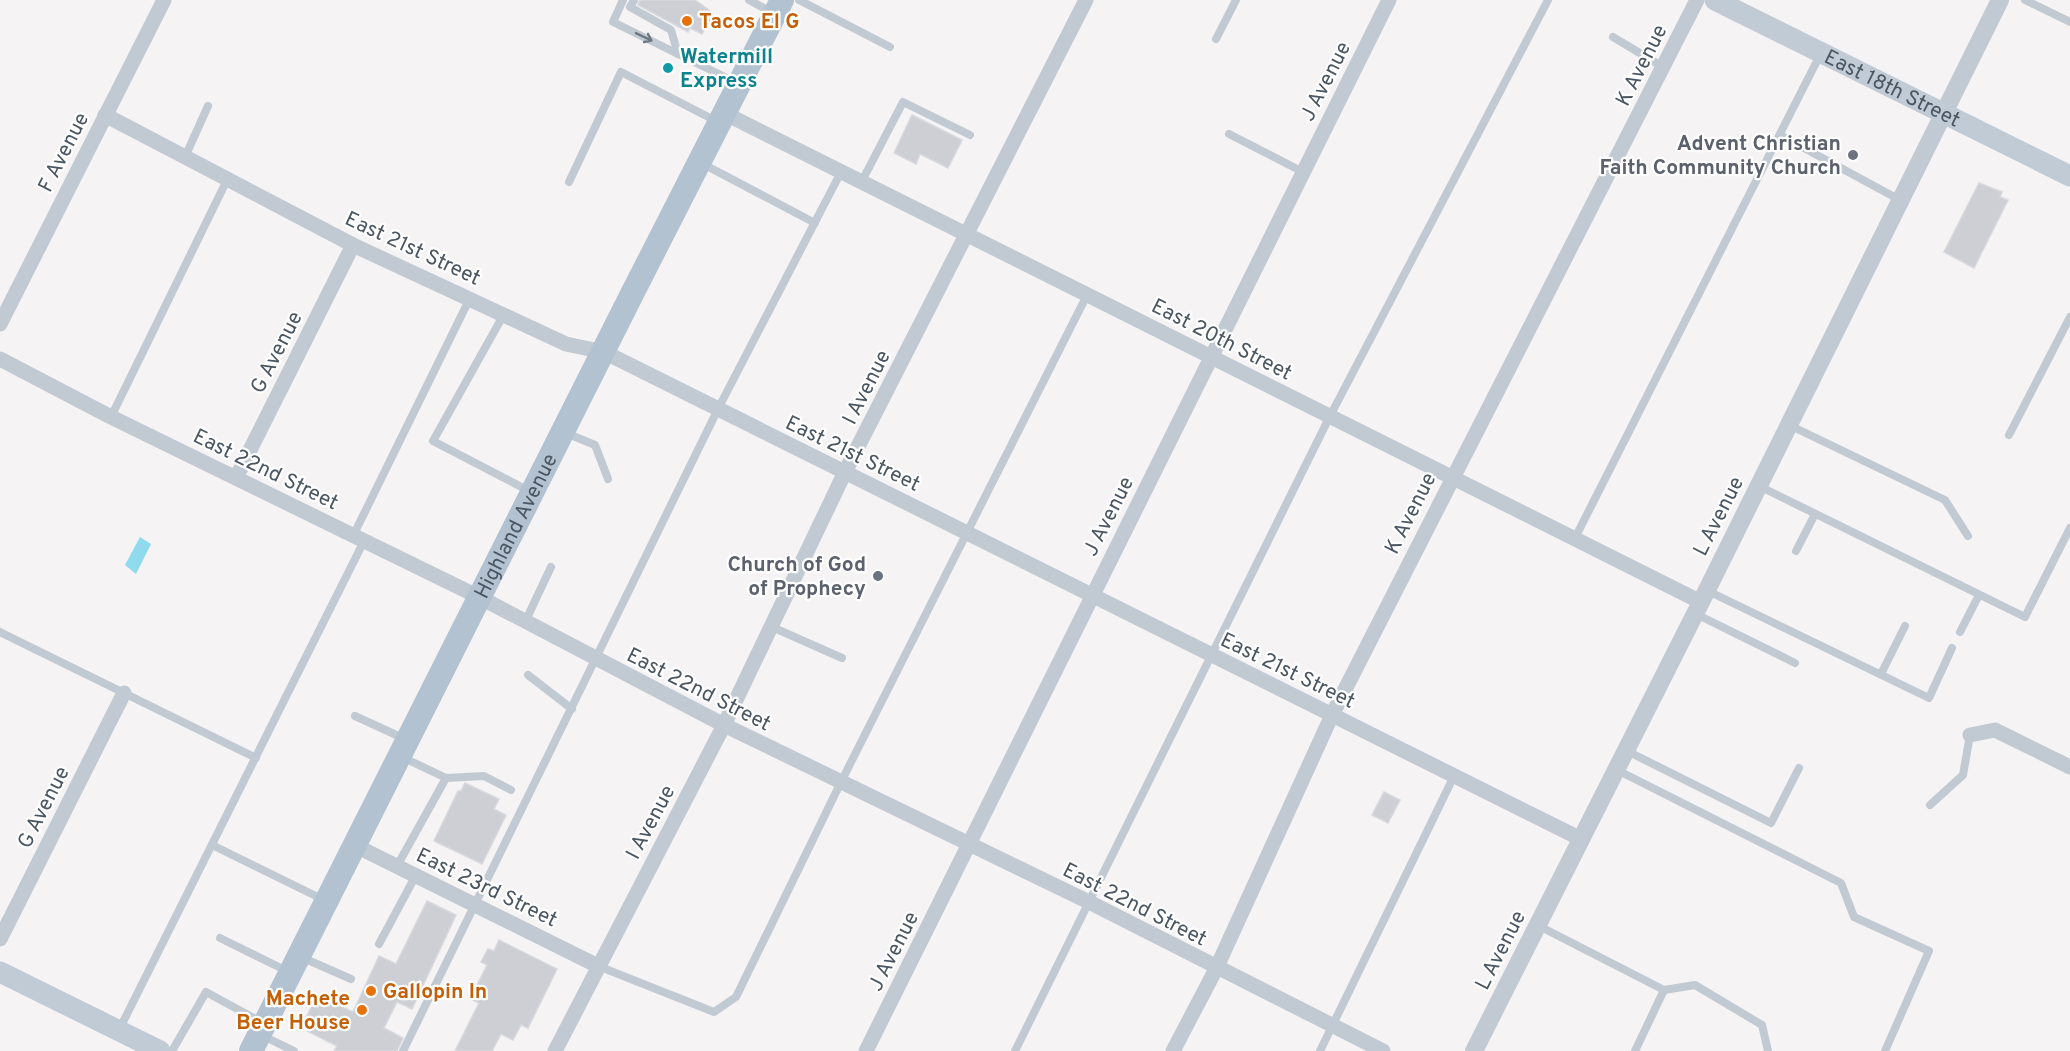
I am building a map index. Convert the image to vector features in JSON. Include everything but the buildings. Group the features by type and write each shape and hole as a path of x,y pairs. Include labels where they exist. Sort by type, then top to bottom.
{"main road":[{"name":"East 18th Street","path":"1715,0 2070,176"},
{"name":"Highland Avenue","path":"259,1036 357,846 479,597 778,7"},
{"path":"0,972 160,1051"}],"street":[{"name":"F Avenue","path":"0,324 164,0"},
{"name":"I Avenue","path":"555,1051 724,725 845,472 1086,0"},
{"name":"J Avenue","path":"866,1051 1389,0"},
{"name":"K Avenue","path":"1173,1051 1216,969 1332,715 1697,0"},
{"name":"L Avenue","path":"1474,1051 1579,838 1616,770 1790,425 2000,0"},
{"name":"East 21st Street","path":"105,115 353,245 566,344 604,352 1579,838"},
{"name":"East 20th Street","path":"721,118 842,171 1329,418 1701,602"},
{"name":"G Avenue","path":"236,478 353,245"},
{"name":"East 22nd Street","path":"0,359 111,417 479,597 724,725 1089,902 1216,969 1383,1051"},
{"name":"G Avenue","path":"0,939 124,693"},
{"path":"1971,735 1995,730 2070,767"},
{"name":"East 23rd Street","path":"357,846 598,966"}],"lane":[{"path":"623,0 613,22 739,84"},
{"path":"634,0 630,7 671,30 678,54"},
{"path":"749,0 778,7"},
{"path":"799,0 890,47"},
{"path":"1216,39 1236,0"},
{"path":"1015,1051 1329,418 1548,0"},
{"path":"2025,0 2070,22"},
{"path":"1613,37 1663,67"},
{"path":"1575,538 1822,52"},
{"path":"569,182 621,72 721,118"},
{"path":"861,181 903,102 970,135"},
{"path":"185,158 208,106"},
{"path":"1229,134 1303,172"},
{"path":"1780,135 1902,201"},
{"path":"699,162 815,223"},
{"path":"403,1051 718,409 842,171"},
{"path":"111,417 227,180"},
{"path":"598,966 714,1012 736,997 966,532 1087,295"},
{"path":"119,1030 256,758 470,298"},
{"path":"504,314 433,441 532,492"},
{"path":"2009,435 2070,317"},
{"path":"1790,425 1945,500 1968,536"},
{"path":"562,432 595,445 608,479"},
{"path":"1759,486 2025,617 2070,528"},
{"path":"1796,551 1815,514"},
{"path":"525,622 551,567"},
{"path":"1960,632 1980,595"},
{"path":"1701,602 1795,663"},
{"path":"1701,602 1881,674 1929,698 1952,648"},
{"path":"1881,674 1905,626"},
{"path":"772,627 843,658"},
{"path":"0,632 256,758"},
{"path":"528,675 572,709"},
{"path":"355,716 446,778 484,776 511,790"},
{"path":"1930,805 1963,775 1971,735"},
{"path":"1626,750 1771,823 1799,768"},
{"path":"1616,770 1841,883 1854,917 1929,951 1885,1051"},
{"path":"1320,1051 1454,776"},
{"path":"397,866 446,778"},
{"path":"212,845 327,902"},
{"path":"378,944 416,875"},
{"path":"1537,926 1664,990 1695,985 1762,1025 1768,1051"},
{"path":"220,938 296,964 351,979"},
{"path":"1635,1051 1664,990"},
{"path":"172,1051 206,992 259,1036 294,1051"}],"water":[{"path":"140,537 151,544 136,574 125,565"}],"place":[{"name":"Tacos El G","path":"687,21"},
{"name":"Watermill Express","path":"668,68"},
{"name":"Advent Christian Faith Community Church","path":"1853,155"},
{"name":"Church of God of Prophecy","path":"878,576"},
{"name":"Gallopin In","path":"371,991"},
{"name":"Machete Beer House","path":"362,1010"}]}
